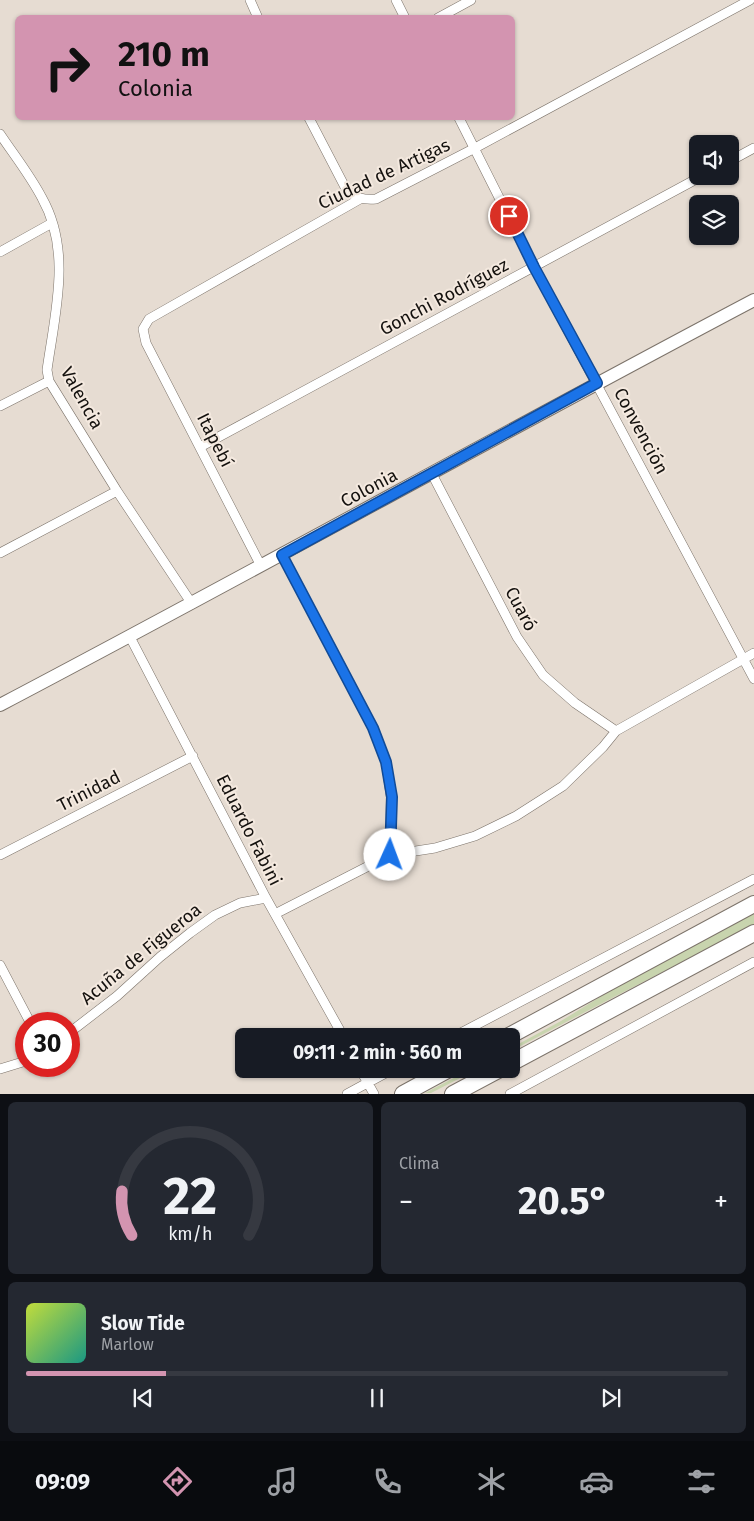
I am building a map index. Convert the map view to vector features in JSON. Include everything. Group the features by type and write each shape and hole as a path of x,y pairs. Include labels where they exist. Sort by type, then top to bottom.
{"highway":[{"path":"520,1030 754,904"},
{"path":"520,1058 754,933"},
{"path":"404,1094 433,1078"},
{"path":"453,1094 483,1078"}],"street":[{"path":"250,0 257,15"},
{"path":"396,0 404,15"},
{"path":"443,15 470,0"},
{"name":"Ciudad de Artigas","path":"143,328 149,319 360,199 376,199 750,0"},
{"path":"310,120 346,189 352,196 360,199"},
{"name":"Convención","path":"460,120 534,267 754,679"},
{"name":"Valencia","path":"0,134 43,198 58,246 60,275 47,370 50,381 117,491 192,604"},
{"path":"739,156 754,148"},
{"name":"Gonchi Rodríguez","path":"200,446 689,183"},
{"path":"0,252 52,223"},
{"name":"Colonia","path":"0,705 192,604 597,383 754,300"},
{"name":"Itapebí","path":"143,328 146,343 261,566"},
{"path":"0,406 50,381"},
{"name":"Cuaró","path":"432,474 517,637 543,675 575,703 616,731"},
{"path":"0,553 117,491"},
{"path":"282,555 373,728 386,762 392,797 390,855"},
{"name":"Eduardo Fabini","path":"130,636 266,898 338,1028"},
{"path":"275,914 390,855 435,848 475,836 516,816 563,786 603,747 616,731 754,653"},
{"name":"Trinidad","path":"0,855 193,756"},
{"path":"470,1028 754,879"},
{"name":"Acuña de Figueroa","path":"80,1025 117,996 168,950 215,915 240,903 266,898"},
{"path":"510,1094 754,962"},
{"path":"0,965 25,1012"},
{"path":"0,1069 15,1064"},
{"path":"366,1078 374,1094"},
{"path":"347,1094 376,1078"}],"green space":[{"path":"754,911 754,924 520,1046 520,1043 561,1021 639,973"},
{"path":"454,1078 460,1078 431,1093 425,1093"}],"route":[{"path":"390,855 392,797 386,762 373,728 282,555 597,383 534,267 509,216"}]}
